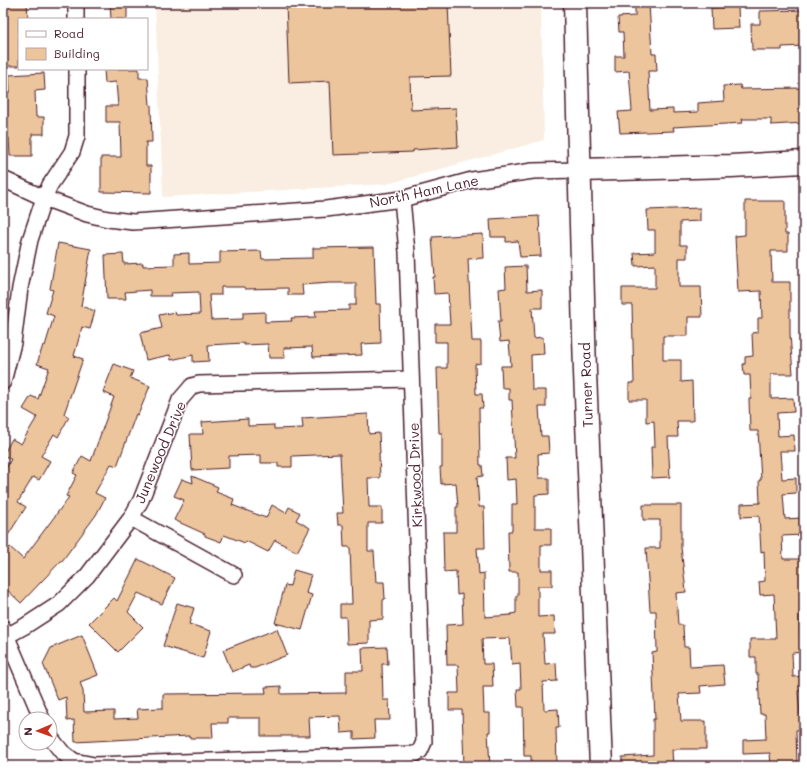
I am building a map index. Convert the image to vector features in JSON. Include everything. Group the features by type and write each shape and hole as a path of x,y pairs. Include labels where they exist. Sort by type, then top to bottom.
{"main road":[{"name":"Turner Road","path":"575,3 585,372 601,766"},
{"name":"North Ham Lane","path":"580,170 804,162"}],"street":[{"path":"76,3 76,18"},
{"path":"3,382 13,343 20,288 30,240 44,198 50,185 72,152 77,136 77,70"},
{"name":"North Ham Lane","path":"3,179 44,198 101,217 133,222 326,209 402,199 472,180 533,171 580,170"},
{"name":"Kirkwood Drive","path":"58,747 74,761 94,765 415,754 420,751 424,742 406,252 402,199"},
{"name":"Junewood Drive","path":"5,632 25,626 59,604 87,576 131,518 141,500 180,400 192,386 199,384 411,379"},
{"path":"131,518 234,575"},
{"path":"5,632 39,711"}],"shaded area":[{"path":"155,3 541,3 544,140 387,184 163,197"}],"building":[{"path":"3,3 27,3 28,18 18,18 18,66 4,66"},
{"path":"110,3 127,3 127,18 111,18"},
{"path":"286,3 448,3 451,76 410,77 411,110 456,108 458,147 413,150 413,152 333,155 330,81 289,83"},
{"path":"635,3 649,3 652,54 656,54 657,71 648,71 650,110 673,109 673,113 698,112 698,103 724,101 723,86 740,85 741,89 804,88 804,123 771,125 771,119 742,119 743,123 673,127 674,131 620,133 618,112 632,111 629,71 615,72 615,56 624,56 623,32 619,32 618,17 635,16"},
{"path":"738,7 739,28 712,29 711,8"},
{"path":"804,10 804,46 782,47 782,50 752,50 751,24 760,24 760,11"},
{"path":"104,70 139,70 139,78 148,78 151,105 152,142 146,142 146,166 151,166 151,193 101,192 101,157 121,157 120,122 106,122 106,106 118,106 116,82 105,83"},
{"path":"44,73 45,90 35,91 36,117 44,117 44,134 32,134 32,156 10,156 9,138 3,138 3,92 10,92 9,75"},
{"path":"745,201 785,201 785,234 788,234 788,251 771,251 772,282 790,282 790,334 793,374 771,374 771,399 793,398 794,412 777,413 778,436 794,435 795,451 780,451 782,479 796,478 796,493 783,494 785,519 801,518 802,535 782,536 783,559 802,559 804,613 799,613 800,638 804,638 804,652 792,653 793,677 804,676 804,690 798,691 800,715 804,715 804,729 796,730 797,766 771,766 770,753 743,754 743,740 766,739 765,714 760,714 756,657 750,657 750,639 776,639 774,594 760,595 759,582 765,581 764,551 761,552 759,516 741,517 741,504 760,503 759,480 761,480 758,431 750,431 750,375 744,375 743,364 745,364 745,357 753,356 752,333 758,332 758,318 762,318 761,291 738,292 735,236 745,235"},
{"path":"700,208 700,221 680,222 680,245 687,245 687,258 679,258 679,287 701,287 702,317 688,317 688,336 663,336 663,360 681,360 681,382 692,381 693,421 677,421 678,437 668,437 670,477 652,478 651,447 655,447 654,421 646,422 646,400 629,400 629,383 634,383 632,305 622,305 622,288 655,288 655,265 635,266 634,253 655,252 655,230 648,230 647,210"},
{"path":"539,216 541,256 520,257 518,241 506,242 506,237 491,237 490,219"},
{"path":"483,234 484,258 468,259 472,341 481,341 481,363 475,364 476,394 482,394 483,408 479,408 480,465 482,465 483,476 477,477 479,507 484,507 485,548 477,548 479,574 484,573 485,617 511,615 516,613 518,572 509,572 508,531 512,531 512,504 517,504 516,479 507,480 506,458 515,458 512,400 509,400 509,388 502,388 501,366 511,366 509,341 500,342 498,321 501,321 499,289 506,288 505,267 526,266 527,291 542,290 542,308 532,308 534,338 543,337 544,354 531,355 532,390 546,390 546,407 539,407 541,436 548,436 549,453 538,454 539,478 549,478 549,494 535,495 535,528 551,528 551,545 541,545 541,570 552,570 552,586 538,586 538,617 554,616 555,634 543,634 545,664 556,663 557,681 543,682 544,710 558,709 559,728 556,728 557,766 531,766 531,756 524,756 523,707 518,707 517,689 521,689 520,664 512,665 510,638 482,639 483,664 492,664 493,687 483,687 484,713 490,713 490,732 488,732 490,766 464,766 462,710 449,710 449,693 459,693 458,665 447,665 446,625 463,624 462,594 457,595 456,571 444,572 443,532 456,532 456,507 458,507 456,483 441,484 440,467 442,467 442,433 439,433 437,368 447,368 447,342 435,342 435,324 450,324 448,293 434,294 433,277 435,277 432,237"},
{"path":"58,243 91,249 81,306 95,311 90,329 82,327 74,356 83,359 64,414 69,417 58,437 54,434 41,456 50,461 39,480 33,477 18,502 26,507 3,543 3,474 11,459 3,455 12,439 21,444 37,417 23,409 31,396 38,399 49,368 37,364 43,345 45,346 54,316 46,313 53,290 50,289"},
{"path":"374,247 376,304 380,304 381,343 361,344 362,355 313,357 312,347 284,348 285,358 269,358 268,344 244,345 244,343 208,345 209,361 193,362 193,355 171,360 170,355 146,360 140,333 162,328 159,315 175,312 176,315 200,314 199,292 170,293 171,296 150,296 150,290 125,292 126,299 107,299 105,255 123,254 124,264 143,263 143,266 174,265 174,254 189,253 189,264 220,263 220,252 261,251 262,259 313,258 313,248","holes":["356,283 356,305 349,305 349,310 315,311 316,317 291,318 292,321 265,322 265,312 243,313 243,319 211,320 209,295 221,295 221,287 244,287 245,289 288,288 288,295 303,295 302,285"]},
{"path":"114,364 133,371 130,378 150,386 138,415 136,414 117,466 111,464 95,493 105,498 96,515 62,561 21,603 3,586 3,554 10,547 23,559 69,497 66,496 77,475 73,473 82,456 91,461 114,397 103,392"},
{"path":"368,414 369,434 379,433 380,453 380,478 368,478 369,507 382,507 382,523 368,523 368,551 374,551 376,582 384,582 385,599 383,600 383,619 369,620 369,643 347,644 346,617 340,617 340,604 352,604 350,547 344,547 343,525 338,525 337,513 343,513 340,454 292,456 292,467 278,467 278,463 261,463 261,455 229,456 229,468 192,470 190,434 203,434 202,422 248,419 248,426 274,425 274,429 303,428 302,418"},
{"path":"192,476 218,487 216,492 234,499 232,505 266,518 272,505 286,513 289,507 300,513 296,520 310,528 297,552 275,540 268,552 246,541 245,543 224,535 221,542 205,536 205,534 174,520 184,500 174,496 182,479 193,483"},
{"path":"643,505 681,505 681,547 686,592 676,593 678,625 683,625 684,647 689,647 690,667 723,665 725,684 700,686 701,693 679,694 681,721 706,721 706,749 672,750 673,766 622,766 622,757 653,755 653,719 655,719 652,653 657,652 656,611 650,611 646,548 660,548 660,520 643,520"},
{"path":"138,559 175,578 162,604 138,593 128,612 143,627 118,652 89,623 114,598 117,601"},
{"path":"294,570 311,575 306,593 312,595 302,630 275,623 285,585 290,586"},
{"path":"177,603 194,608 189,624 211,631 203,658 163,646"},
{"path":"277,629 287,655 255,668 250,668 249,665 232,672 223,650"},
{"path":"82,635 98,675 80,682 83,691 84,712 114,711 114,719 138,718 137,709 163,708 163,694 266,693 265,687 281,686 281,694 346,693 346,671 363,671 362,648 387,647 388,664 382,664 383,700 389,700 390,720 374,720 375,738 354,739 354,732 341,733 340,716 309,717 310,736 261,736 261,718 228,718 228,723 212,723 213,738 189,738 189,736 75,742 74,720 67,721 66,697 58,700 43,664 51,648"}]}
